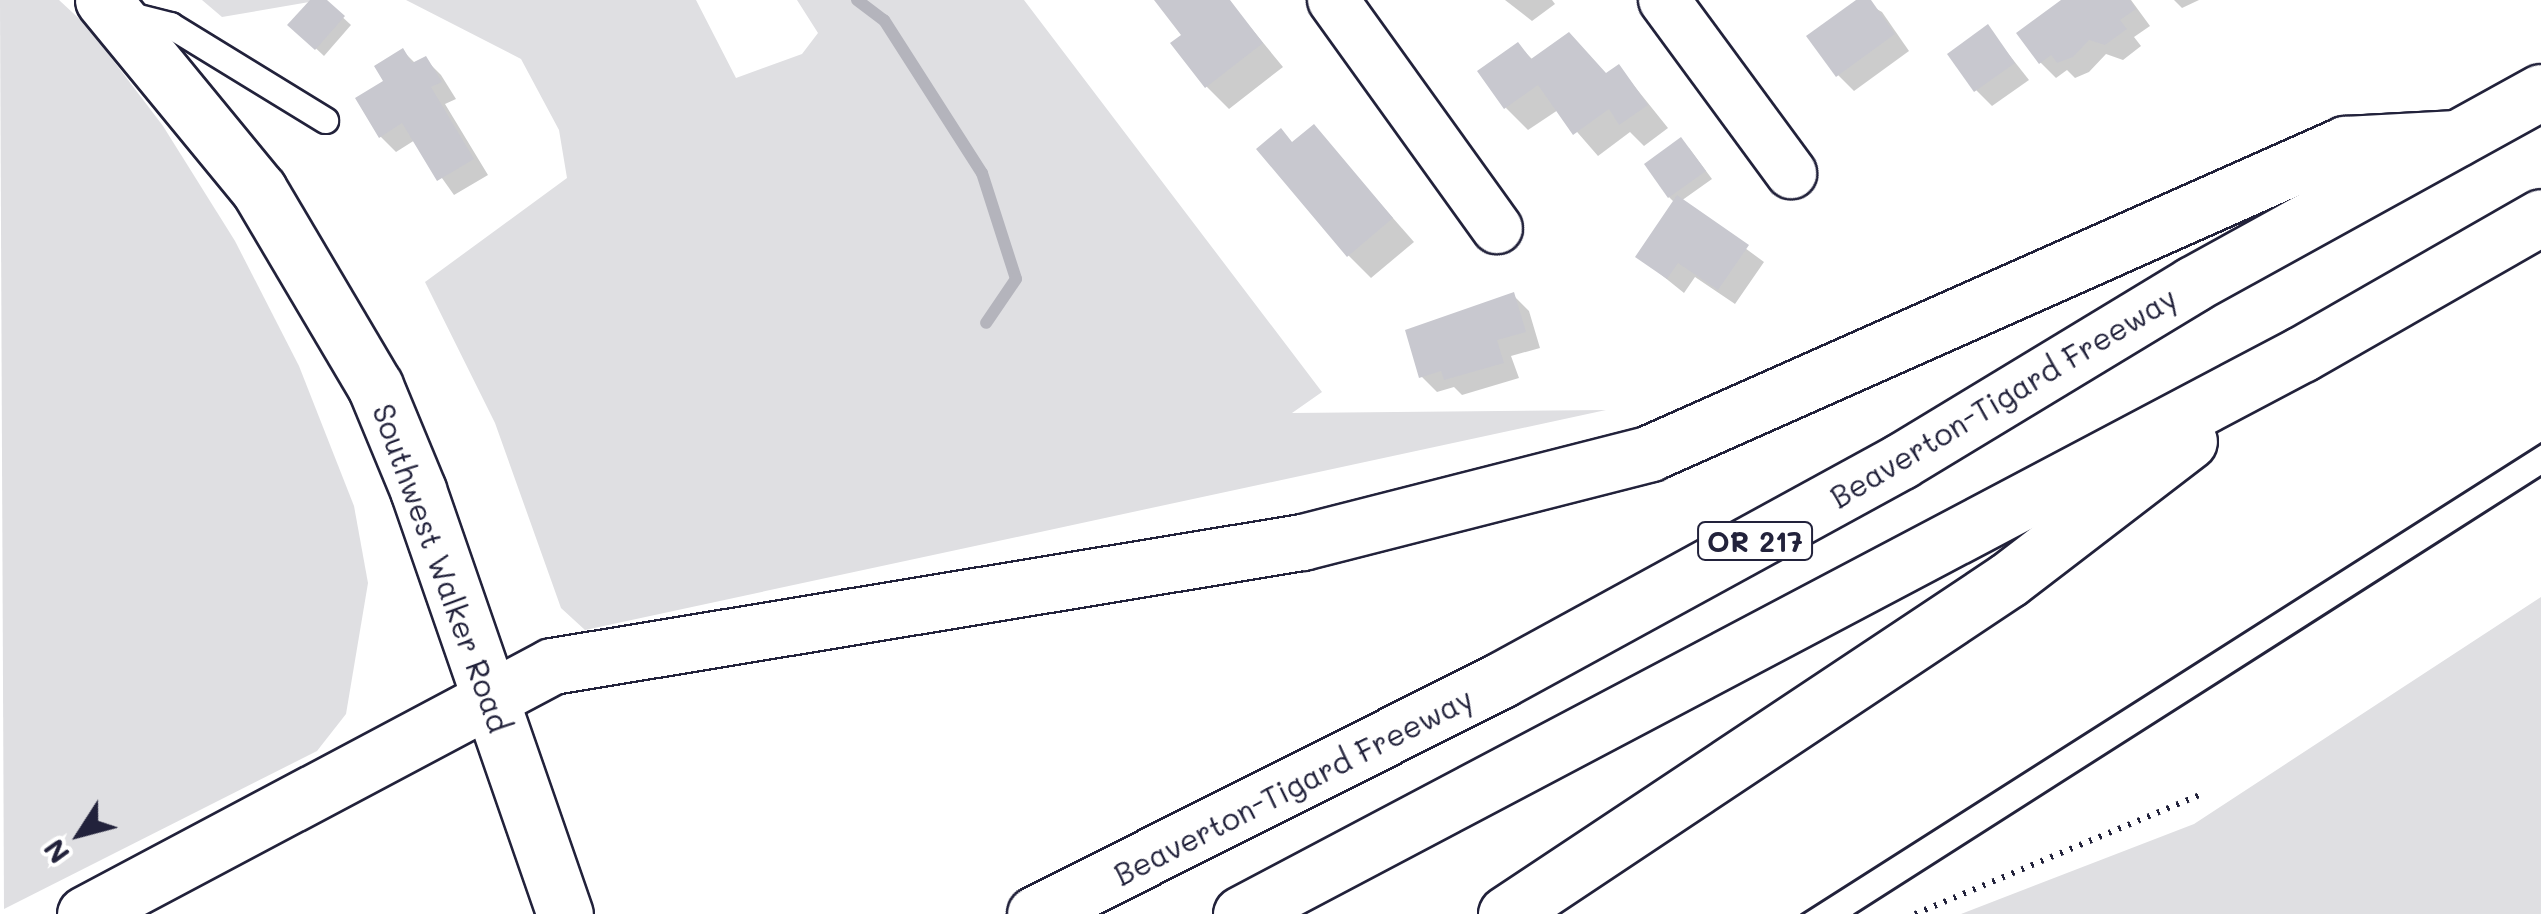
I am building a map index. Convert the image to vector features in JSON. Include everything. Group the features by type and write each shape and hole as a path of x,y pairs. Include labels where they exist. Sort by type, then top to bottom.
{"main road":[{"name":"Southwest Walker Road","path":"108,5 259,190 374,386 564,909"},
{"name":"Beaverton-Tigard Freeway","path":"1035,914 1554,651 1902,461 2193,284 2541,92"},
{"path":"86,914 489,694 552,666 1302,542 1650,452 2345,144 2457,138"},
{"name":"OR 217","path":"1240,914 2302,354 2541,217"},
{"path":"1506,914 2008,580 2302,354"}],"street":[{"path":"1333,0 1497,228"},
{"path":"1664,0 1790,173"}],"lane":[{"path":"108,5 170,26 325,120"}],"path":[{"path":"1914,914 2204,793"}],"shaded area":[{"path":"0,0 59,0 87,26 163,126 235,241 299,366 354,506 368,583 346,714 317,751 4,909"},
{"path":"202,0 321,0 222,17"},
{"path":"406,0 696,0 736,78 802,54 818,33 797,0 1024,0 1322,392 1292,413 1606,410 585,630 561,608 495,423 425,282 567,178 559,130 521,59"},
{"path":"2541,597 2541,914 1961,914 2194,824"}],"building":[{"path":"310,0 327,0 345,16 315,50 287,25"},
{"path":"1154,0 1230,0 1263,43 1205,88 1170,43 1181,35"},
{"path":"1856,0 1871,0 1895,34 1836,77 1806,36"},
{"path":"2061,0 2130,0 2136,9 2120,20 2127,29 2105,45 2089,40 2073,57 2057,63 2051,55 2039,64 2016,33"},
{"path":"1988,24 2015,63 1974,92 1947,54"},
{"path":"1569,32 1606,73 1619,64 1648,105 1619,125 1609,109 1573,135 1538,85 1504,109 1477,71 1518,42 1531,59"},
{"path":"403,48 412,63 426,56 442,82 431,87 474,159 437,181 402,123 379,138 355,98 383,81 374,66"},
{"path":"1314,124 1393,218 1347,257 1256,149 1281,128 1292,142"},
{"path":"1681,137 1706,171 1668,198 1644,164"},
{"path":"1677,195 1749,245 1718,290 1678,263 1667,279 1635,257"},
{"path":"1514,292 1526,332 1497,340 1504,363 1444,380 1441,371 1419,378 1405,330"}],"waterway":[{"path":"857,0 884,20 982,173 1016,279 986,323"}],"tram line":[{"path":"1801,914 2541,443"},
{"path":"1854,914 2541,476"}]}
